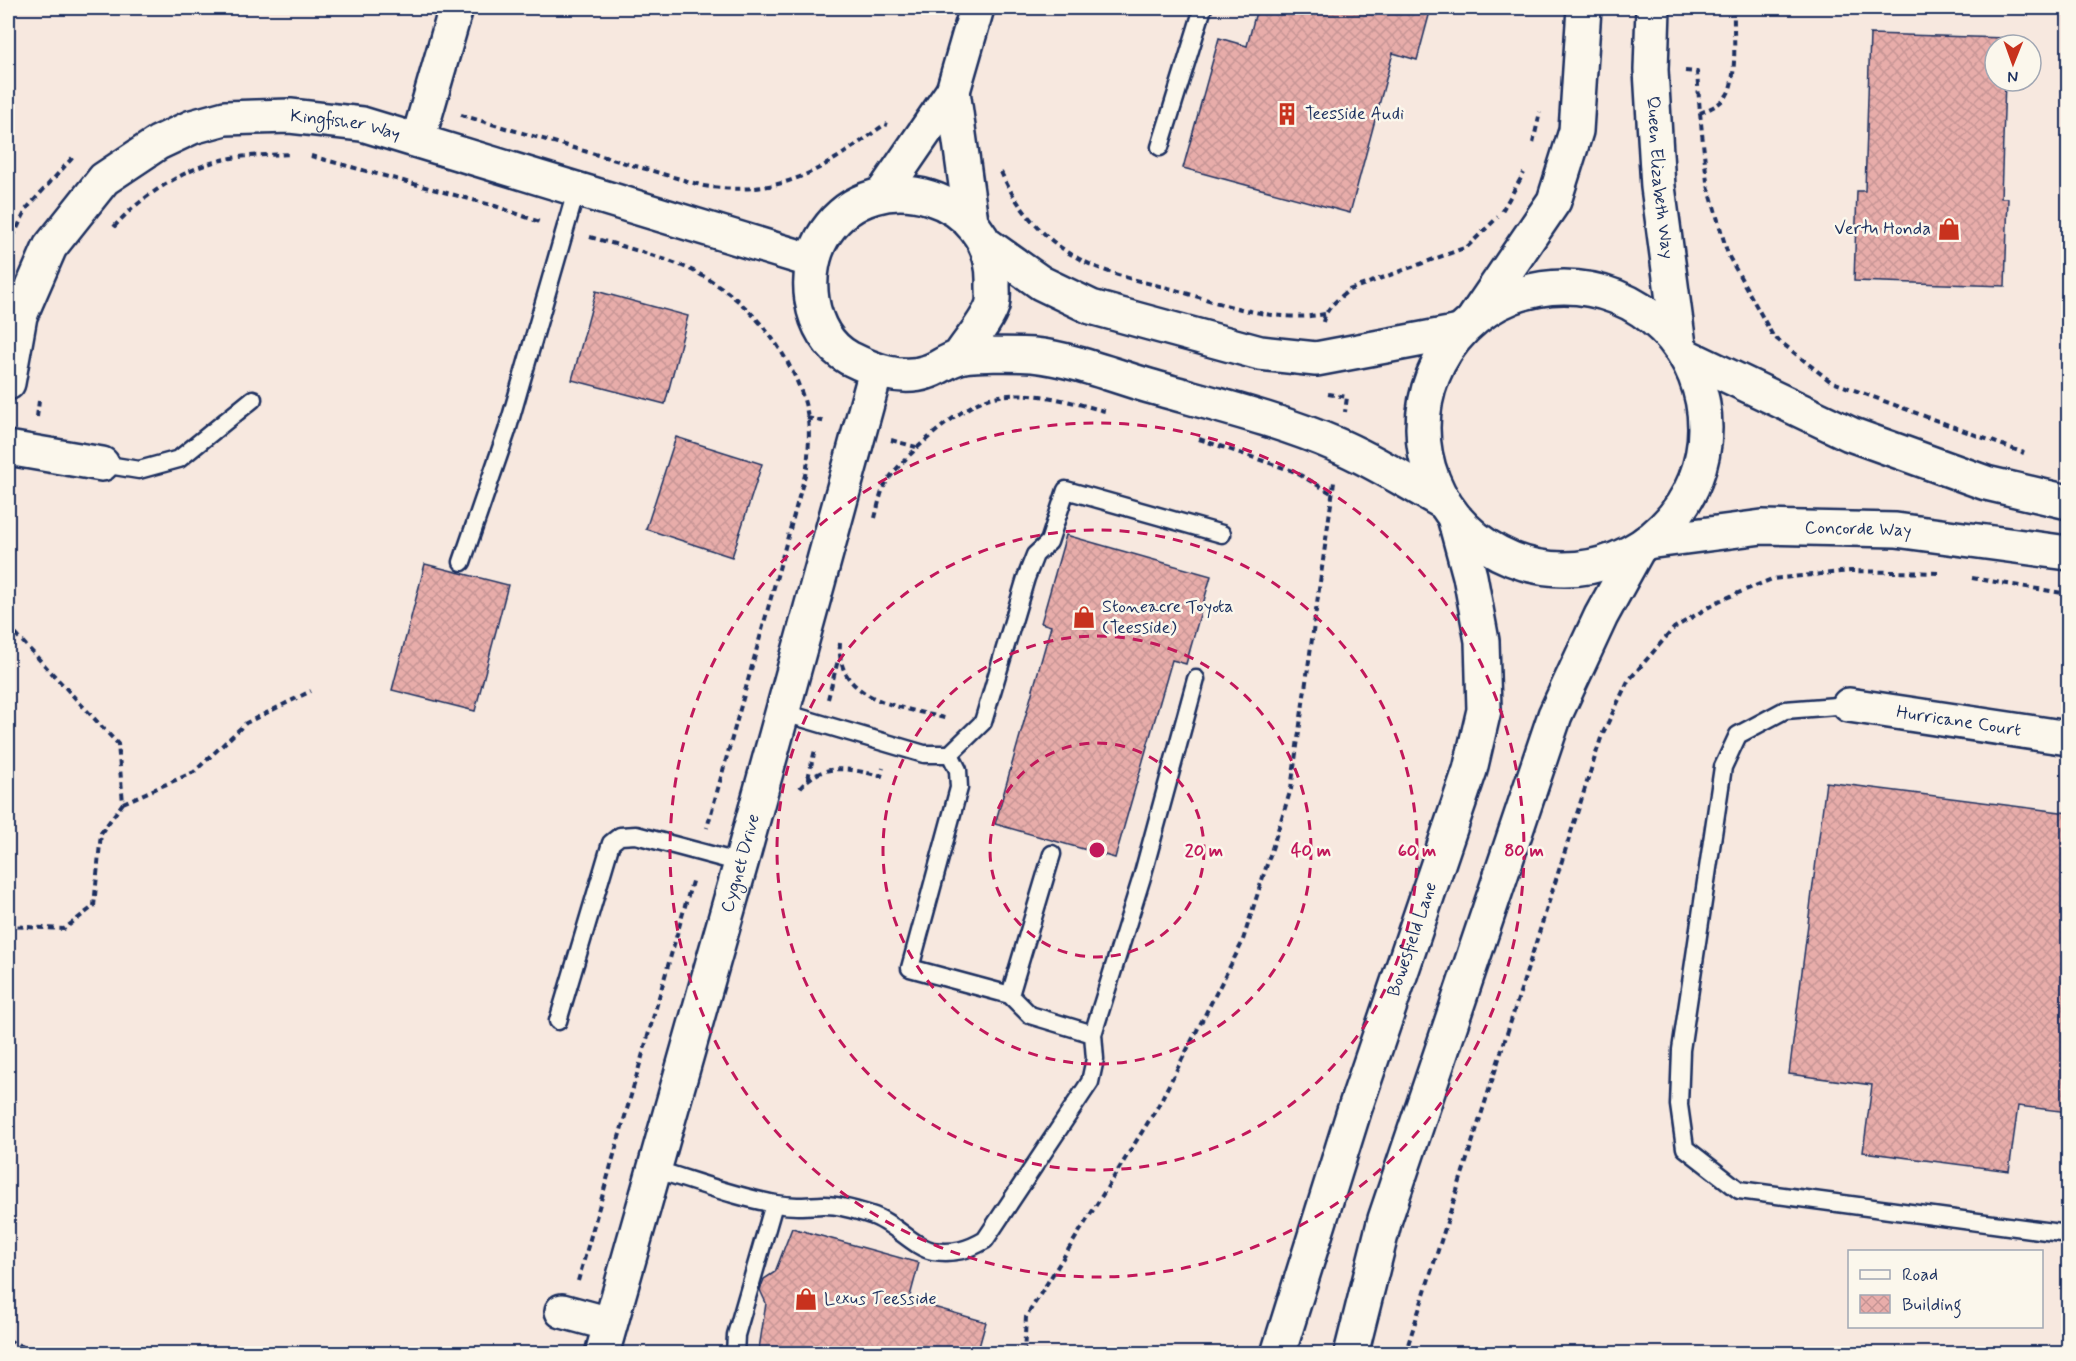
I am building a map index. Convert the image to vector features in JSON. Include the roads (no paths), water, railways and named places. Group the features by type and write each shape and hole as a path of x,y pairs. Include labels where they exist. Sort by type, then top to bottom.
{"street":[{"path":"418,140 456,8"},
{"path":"883,193 953,91 977,8"},
{"path":"1467,325 1554,201 1576,131 1584,8"},
{"name":"Queen Elizabeth Way","path":"1653,8 1651,70 1658,187 1683,350"},
{"path":"953,91 978,232 994,269 992,306 959,357"},
{"name":"Kingfisher Way","path":"8,383 20,316 50,247 104,179 158,143 192,127 225,118 290,116 362,124 813,261"},
{"path":"1643,545 1603,564 1553,568 1506,557 1482,543 1449,509 1338,445 1267,420 1075,364 1033,355 959,357 927,373 905,376 876,371 845,356 825,334 815,313 810,292 813,261 825,233 841,214 860,201 883,193 929,195 1041,283 1091,307 1260,354 1316,359 1467,325 1499,302 1523,292 1574,286 1609,294 1638,307 1683,350 1850,434 1986,483 2068,502"},
{"name":"Bowesfield Lane","path":"1278,1353 1354,1111 1470,770 1484,710 1482,642 1470,576 1449,509 1428,466 1422,423 1431,379 1467,325"},
{"path":"1351,1353 1385,1219 1556,715 1601,616 1643,545 1674,516 1687,500 1698,474 1706,437 1704,405 1683,350"},
{"name":"Cygnet Drive","path":"606,1339 741,863 876,371"},
{"path":"20,450 102,464"},
{"name":"Concorde Way","path":"1643,545 1762,528 1896,530 2068,553"},
{"name":"Hurricane Court","path":"1849,705 2068,738"},
{"path":"565,1312 606,1339"}],"lane":[{"path":"1160,147 1203,8"},
{"path":"462,562 507,431 577,188"},
{"path":"102,464 139,470 179,459 253,399"},
{"path":"782,712 890,742 924,754 950,754 983,722 1026,578 1035,555 1049,542 1066,490 1222,534"},
{"path":"653,1169 774,1204 800,1208 823,1205 873,1215 898,1228 915,1243 930,1251 952,1253 970,1249 986,1240 1090,1082 1095,1059 1093,1034 1142,878 1196,679"},
{"path":"1849,705 1785,710 1738,735 1723,767 1681,1050 1679,1105 1685,1148 1739,1190 2068,1234"},
{"path":"950,754 958,770 959,788 910,968 1010,995 1030,1015 1093,1034"},
{"path":"558,1021 611,843 620,836 636,835 741,863"},
{"path":"1010,995 1052,854"},
{"path":"735,1353 736,1335 774,1204"}],"place":[{"name":"Teesside Audi","path":"1287,114"},
{"name":"Vertu Honda","path":"1949,229"},
{"name":"Stoneacre Toyota (Teesside)","path":"1084,617"},
{"name":"Lexus Teesside","path":"806,1299"}]}
